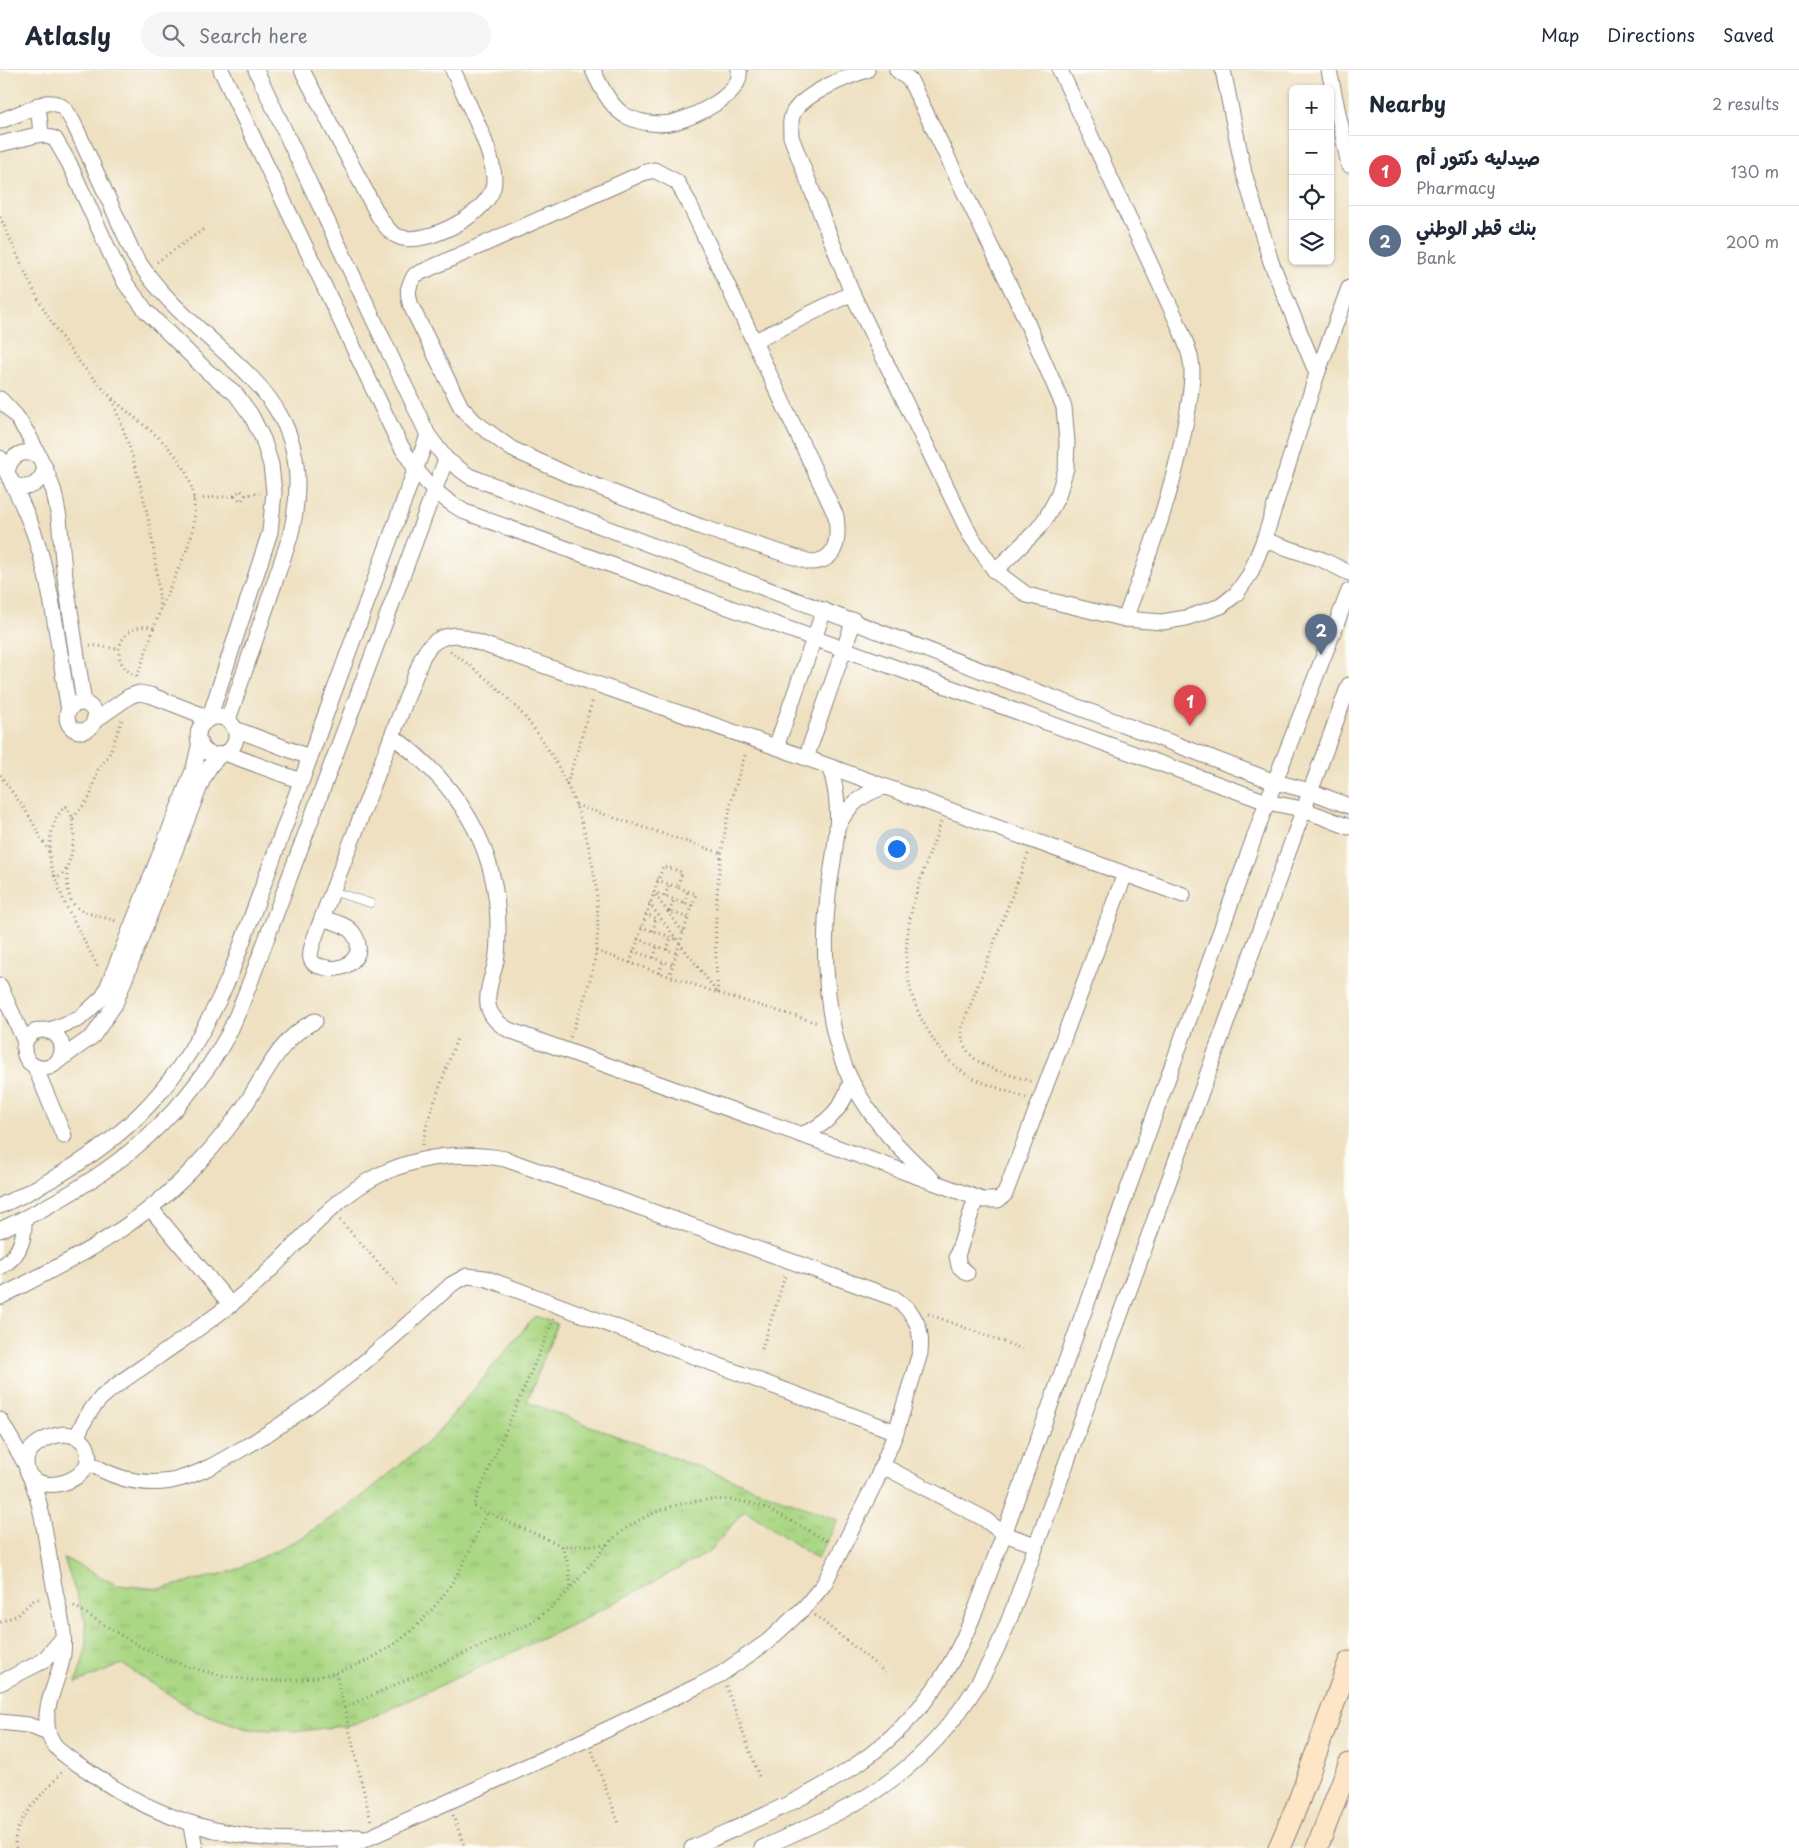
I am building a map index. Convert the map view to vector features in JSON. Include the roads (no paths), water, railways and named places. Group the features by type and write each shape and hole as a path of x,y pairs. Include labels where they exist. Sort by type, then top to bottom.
{"street":[{"path":"221,70 398,441 415,470 434,491 465,512 1267,802 1302,809 1349,827"},
{"path":"256,70 428,435 446,459 469,476 854,620 1276,782 1310,791 1349,806"},
{"path":"302,70 378,215 390,232 402,238 426,237 458,223 478,210 489,196 494,184 494,174 486,147 453,70"},
{"path":"593,70 616,109 634,120 653,124 674,122 714,105 735,87 740,76 739,70"},
{"path":"867,70 845,77 814,95 795,110 790,122 791,137 852,293 970,535 995,571 1027,595 1125,619 1162,622 1186,618 1221,606 1236,594 1250,574 1264,540 1318,374 1349,288"},
{"path":"897,70 910,80 1021,309 1064,407 1067,442 1066,468 1058,496 1037,530 995,571"},
{"path":"1060,70 1177,321 1189,351 1192,372 1188,409 1176,470 1162,519 1125,619"},
{"path":"1223,70 1244,173 1271,262 1318,374"},
{"path":"1329,70 1349,165"},
{"path":"0,122 38,105 52,102 68,112 144,270 164,295 224,353 250,374 270,396 284,422 294,450 298,479 297,509 290,538 241,682 232,725 233,746 196,778"},
{"path":"38,105 41,134"},
{"path":"60,145 75,126"},
{"path":"0,144 41,134 48,135 60,145 122,278 146,311 208,372 235,393 251,415 263,439 271,465 274,492 270,532 222,676 206,721 199,732 200,742 196,778 144,913 93,1036 48,1068 35,1067"},
{"path":"69,163 87,151"},
{"path":"654,170 677,182 755,342 836,516 838,536 836,545 829,556 819,562 810,562 701,527 573,477 512,450 475,422 461,407 411,306 407,294 408,285 415,275 643,173 654,170"},
{"path":"100,231 119,220"},
{"path":"755,342 852,293"},
{"path":"146,311 164,295"},
{"path":"208,372 224,353"},
{"path":"0,399 16,416 42,462 59,518 64,570 84,703 93,710 94,721"},
{"path":"0,1206 50,1182 77,1166 126,1128 148,1106 188,1057 204,1030 231,972 428,435"},
{"path":"22,452 31,452 42,462 43,476 30,487 21,487 10,478 8,464 14,456 22,452"},
{"path":"0,458 34,534 45,572 70,724 78,730 88,729 94,721 130,696 139,693 150,695 199,714 206,721"},
{"path":"0,1230 75,1192 110,1168 163,1124 200,1080 229,1032 251,980 446,459"},
{"path":"270,532 290,538"},
{"path":"1264,540 1324,560 1349,573"},
{"path":"45,572 64,570"},
{"path":"692,1848 838,1778 880,1748 921,1706 953,1658 966,1633 1004,1534 1267,802 1349,591"},
{"path":"776,747 824,610"},
{"path":"242,615 262,620"},
{"path":"806,758 854,620"},
{"path":"322,918 422,658 427,648 436,640 446,636 457,635 751,738 1183,895"},
{"path":"60,659 76,650"},
{"path":"222,676 241,682"},
{"path":"762,1848 826,1818 877,1790 903,1771 949,1727 969,1701 1000,1645 1302,809 1349,685"},
{"path":"69,710 76,704 84,703"},
{"path":"206,721 218,717 232,725 309,757"},
{"path":"392,736 437,773 460,803 483,846 492,873 497,901 496,958 488,997 489,1008 493,1017 500,1025 976,1198 991,1201 998,1200 1005,1194 1125,874"},
{"path":"200,742 211,754 223,754 301,781"},
{"path":"830,768 838,801 839,824 829,889 825,936 827,982 835,1028 852,1082 889,1137 937,1184"},
{"path":"839,824 844,814 861,796 884,787"},
{"path":"64,1136 35,1067 26,1059 25,1042 34,1032 64,1026 79,1019 109,996 132,925 144,913"},
{"path":"231,972 251,980"},
{"path":"0,986 25,1042"},
{"path":"0,1297 110,1239 151,1209 183,1180 233,1121 285,1042 299,1030 315,1021"},
{"path":"47,1030 54,1034 62,1046 59,1060"},
{"path":"801,1135 828,1121 846,1097 852,1082"},
{"path":"77,1436 90,1412 108,1391 231,1304 284,1258 331,1210 376,1177 419,1160 467,1154 506,1159 894,1298 913,1314 919,1326 922,1340 920,1353 896,1432 883,1466 842,1550 824,1584 805,1607 767,1642 721,1674 587,1739 346,1848"},
{"path":"967,1273 959,1266 957,1256 976,1198"},
{"path":"151,1209 231,1304"},
{"path":"0,1267 14,1256 21,1245 24,1233 24,1219"},
{"path":"88,1462 109,1474 146,1482 170,1481 206,1469 262,1438 337,1386 372,1358 459,1279 468,1276 485,1278 896,1432"},
{"path":"0,1420 28,1471 43,1517 55,1595 64,1638 61,1668 46,1718 48,1733 61,1752 121,1795 149,1810 192,1826 242,1837 275,1841 317,1841 374,1834"},
{"path":"64,1434 77,1436 85,1445 88,1462 81,1473 62,1483 41,1483 28,1471 28,1453 43,1440 64,1434"},
{"path":"883,1466 983,1518 1004,1534 1036,1545"},
{"path":"0,1683 43,1661 64,1638"},
{"path":"1279,1848 1298,1803 1349,1662"},
{"path":"0,1722 28,1725 48,1733"},
{"path":"1320,1846 1349,1764"},
{"path":"192,1826 195,1848"}],"lane":[{"path":"332,891 370,903"}],"place":[{"name":"بنك قطر الوطني","path":"1321,655"},
{"name":"صيدليه دكتور أم","path":"1190,726"}]}
